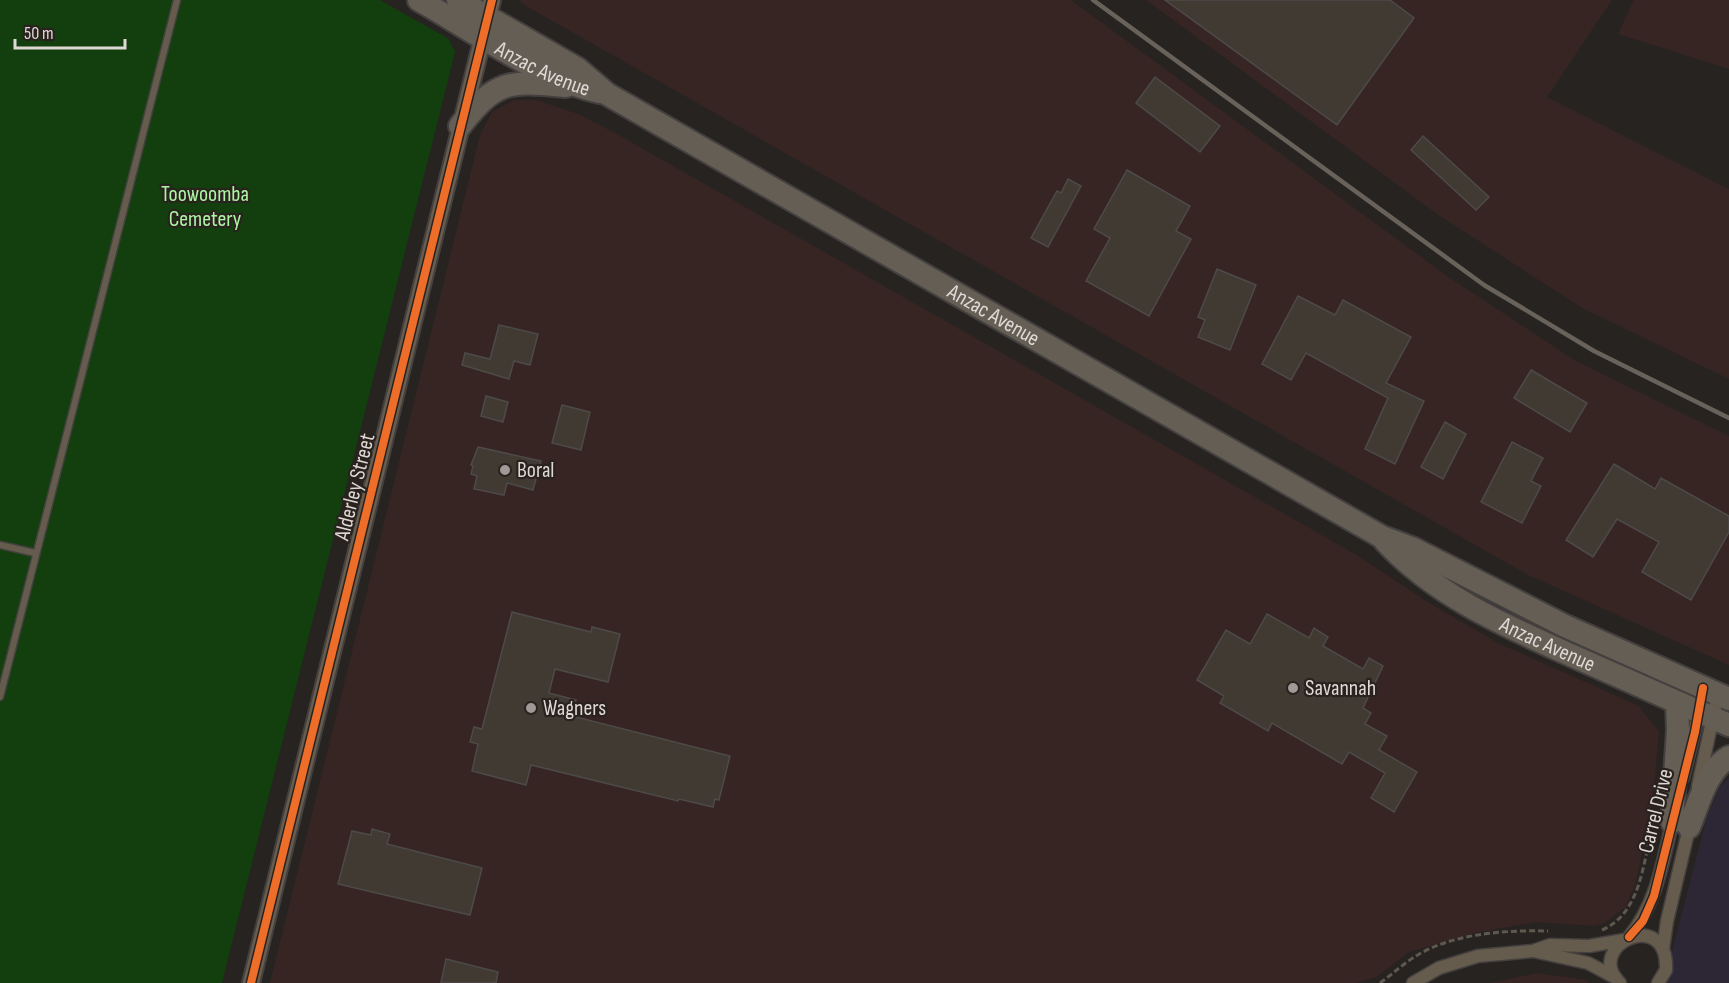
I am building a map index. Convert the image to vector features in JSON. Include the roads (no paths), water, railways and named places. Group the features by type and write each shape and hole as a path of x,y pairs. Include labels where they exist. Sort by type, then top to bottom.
{"highway":[{"name":"Anzac Avenue","path":"420,0 488,17 579,88 607,94"},
{"name":"Anzac Avenue","path":"458,0 578,69 607,94 1382,537 1414,549 1565,626 1717,694"},
{"path":"460,126 482,98 507,85 525,83 579,88"},
{"name":"Anzac Avenue","path":"1382,537 1406,564 1462,602 1508,627 1713,718"},
{"path":"1672,823 1678,730 1677,703"},
{"path":"1672,823 1718,766 1729,757"}],"street":[{"name":"Alderley Street","path":"251,983 488,17"},
{"name":"Carrel Drive","path":"1617,981 1611,968 1612,957 1616,947 1643,921 1650,905 1672,823 1713,718 1717,694"},
{"name":"Carrel Drive","path":"1658,983 1666,970 1663,949 1667,921 1672,823 1713,718"},
{"path":"1413,983 1457,961 1533,951 1550,945 1589,946 1627,938 1648,937 1663,949"},
{"path":"1533,951 1588,963 1617,981"}],"lane":[{"path":"0,697 177,0"},
{"path":"0,545 35,553"}],"railway":[{"path":"1093,0 1484,285 1594,351 1729,418"}],"place":[{"name":"Boral","path":"505,470"},
{"name":"Savannah","path":"1293,688"},
{"name":"Wagners","path":"531,708"}],"park label":[{"name":"Toowoomba Cemetery","path":"205,206"}]}
